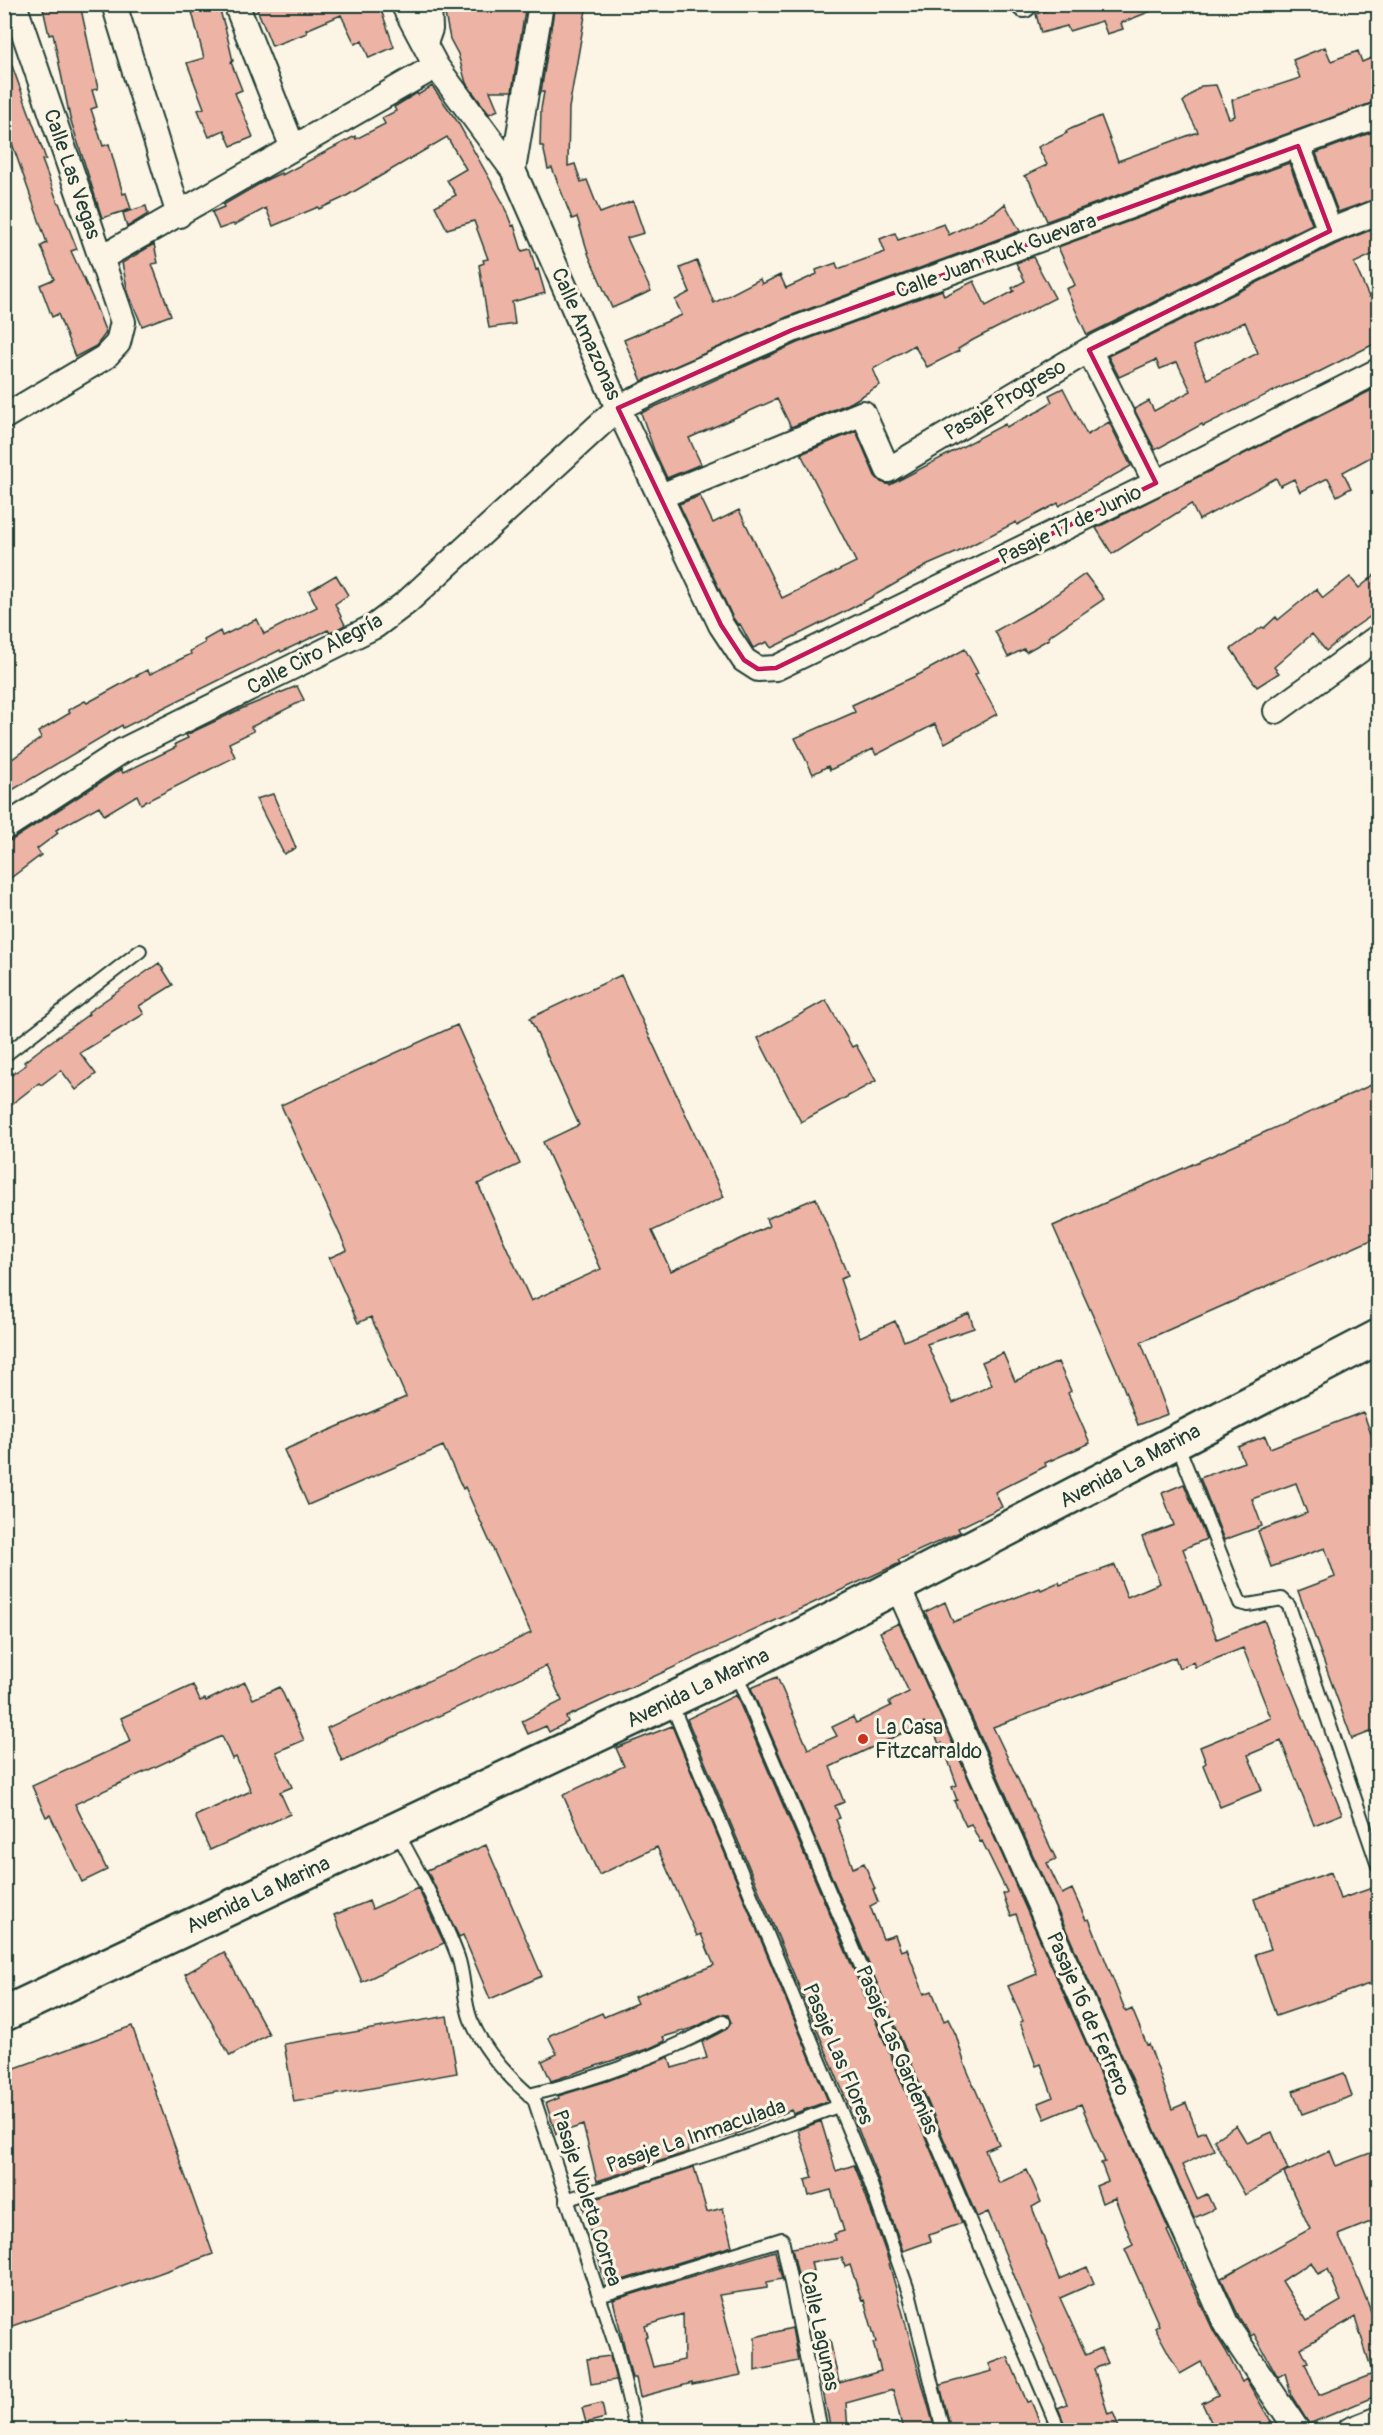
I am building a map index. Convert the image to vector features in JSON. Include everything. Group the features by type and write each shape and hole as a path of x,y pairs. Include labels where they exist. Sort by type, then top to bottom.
{"main road":[{"name":"Avenida La Marina","path":"4,2014 735,1670 1378,1337"}],"street":[{"name":"Calle Las Vegas","path":"4,417 105,357 118,343 123,322 14,4"},
{"path":"114,4 178,215"},
{"path":"237,4 293,148"},
{"name":"Calle Amazonas","path":"403,4 436,66 513,170 618,408 721,625 744,660 758,669"},
{"path":"425,43 430,29 429,4"},
{"path":"513,170 541,4"},
{"path":"101,258 436,66"},
{"name":"Calle Juan Ruck Guevara","path":"618,408 792,330 1378,115"},
{"path":"1298,146 1330,231"},
{"name":"Pasaje Progreso","path":"660,496 863,413 888,470 1089,350 1330,231 1378,212"},
{"path":"1089,350 1156,483"},
{"name":"Pasaje 17 de Junio","path":"758,669 776,668 1156,483 1378,371"},
{"name":"Calle Ciro Alegría","path":"4,828 122,751 375,626 407,602 618,408"},
{"path":"1276,711 1378,638"},
{"name":"Pasaje 16 de Fefrero","path":"898,1587 1227,2326 1297,2430"},
{"path":"1350,2430 1378,2419"}],"lane":[{"path":"4,1056 140,951"},
{"path":"1176,1442 1240,1603 1248,1605 1282,1599 1289,1606 1378,1866"},
{"name":"Pasaje Las Gardenias","path":"735,1670 1059,2430"},
{"name":"Pasaje Las Flores","path":"670,1702 868,2179 910,2296 943,2430"},
{"name":"Pasaje Violeta Correa","path":"397,1831 458,1958 471,2020 493,2057 512,2080 534,2099 616,2347 636,2430"},
{"path":"529,2095 570,2085 684,2044 723,2022"},
{"name":"Pasaje La Inmaculada","path":"566,2200 724,2150 838,2106"},
{"name":"Calle Lagunas","path":"599,2296 782,2239 821,2430"}],"highlighted area":[{"path":"1298,146 1330,231 1089,350 1156,483 776,668 758,669 744,660 721,625 618,408 792,330"}],"building":[{"path":"42,4 80,4 98,89 92,90 97,107 91,109 103,146 109,144 123,194 126,193 131,209 102,218 70,118 53,34 49,35"},
{"path":"190,4 218,4 226,31 233,61 231,62 242,90 235,93 253,137 231,146 224,130 209,137 198,110 204,108 187,63 204,58"},
{"path":"255,4 379,4 394,47 369,58 362,41 355,44 341,15 306,30 307,33 272,46"},
{"path":"443,4 526,4 512,91 490,91 498,110 489,114 466,83 458,54 450,39"},
{"path":"555,4 587,4 569,108 568,166 575,164 581,182 587,180 600,213 633,201 644,233 627,238 651,291 612,308 589,256 577,217 572,219 552,168 548,169 543,146 540,146 544,92 541,92"},
{"path":"1066,4 1164,4 1164,6 1121,23 1123,29 1107,34 1102,21 1069,31 1067,26 1041,33 1036,14"},
{"path":"1325,47 1331,61 1358,51 1362,62 1374,57 1378,68 1378,84 1372,87 1377,101 1047,221 1029,180 1024,176 1047,165 1038,147 1067,133 1066,131 1101,116 1118,161 1198,132 1183,102 1201,86 1216,85 1229,118 1235,116 1232,100 1300,78 1293,60"},
{"path":"4,52 7,52 46,159 42,160 77,249 71,251 106,333 96,346 75,357 58,314 52,317 40,285 54,279 41,246 47,243 8,132 4,133"},
{"path":"432,86 457,121 502,201 512,226 514,225 522,251 530,249 536,270 538,269 545,293 512,302 515,324 489,328 479,265 484,263 483,260 488,259 474,221 447,229 435,206 456,195 447,180 466,169 447,137 343,198 319,209 318,207 273,226 266,208 234,225 219,229 212,212 268,179 281,173 282,175 355,136 356,139 385,124 382,118 396,111 394,107"},
{"path":"1378,130 1378,198 1338,212 1316,153"},
{"path":"1289,163 1312,224 1087,335 1066,289 1075,285 1058,247"},
{"path":"1005,204 1020,231 787,317 642,381 624,340 682,315 675,300 690,292 680,268 697,261 714,303 760,279 762,284 780,275 786,288 817,274 816,270 836,263 838,269 885,252 880,239 895,233 898,240 944,224 949,235 995,212"},
{"path":"146,206 148,214 127,227 123,213"},
{"path":"1378,227 1378,252 1354,263 1369,297 1378,292 1378,342 1309,377 1284,386 1203,426 1202,424 1155,450 1134,409 1149,401 1154,411 1191,391 1177,362 1160,369 1156,360 1119,377 1108,356 1336,244","holes":["1245,322 1258,353 1207,379 1193,346"]},
{"path":"154,244 158,263 152,264 171,315 142,326 128,292 122,263"},
{"path":"1033,257 1055,298 973,340 958,349 959,351 927,367 914,345 873,369 880,385 852,402 791,427 777,399 689,438 701,464 667,478 641,413 797,343 942,290 944,296 974,281 986,306 1014,291 1012,288 1025,281 1016,263"},
{"path":"1378,387 1378,453 1343,472 1351,488 1337,496 1328,478 1300,492 1294,479 1280,486 1276,478 1199,520 1191,504 1112,554 1096,528"},
{"path":"1063,388 1087,435 1109,422 1131,466 1059,506 1058,503 1017,525 1016,522 928,565 854,607 771,648 767,642 753,648 740,624 738,625 733,618 679,504 700,496 713,523 739,510 782,598 856,562 801,454 856,431 875,476 881,482 890,485 1005,424 1006,427 1041,410 1052,402 1049,395"},
{"path":"1378,572 1378,611 1326,651 1312,634 1274,667 1279,673 1257,687 1231,649 1262,627 1264,628 1276,617 1278,620 1316,589 1323,598 1350,577 1359,588"},
{"path":"1085,574 1104,599 1048,637 1049,639 1026,652 1024,649 1008,657 995,631 1038,607"},
{"path":"336,575 348,595 335,604 345,625 330,633 328,630 281,652 280,650 123,728 122,725 4,795 4,765 41,738 38,732 70,713 68,710 85,701 87,703 147,670 150,674 191,654 190,651 220,631 222,636 257,619 264,634 317,607 309,591"},
{"path":"965,649 978,673 975,674 997,714 945,743 935,724 876,755 873,749 830,770 828,766 813,774 795,738 855,712 852,705 920,674"},
{"path":"297,686 304,700 251,727 254,731 229,743 235,757 141,804 137,795 104,815 99,806 56,830 58,833 37,849 41,855 4,883 4,842 12,840 121,769 123,773 176,747 175,744 188,738 186,735"},
{"path":"273,794 296,848 284,854 256,799"},
{"path":"159,963 173,985 139,1006 144,1014 80,1053 96,1074 76,1090 61,1070 41,1085 39,1083 4,1110 4,1080 26,1065 24,1062 38,1051 89,1014 88,1012"},
{"path":"621,975 724,1197 652,1231 671,1271 769,1226 766,1219 816,1198 848,1276 840,1279 860,1337 895,1321 904,1341 969,1313 974,1328 927,1344 953,1403 992,1385 982,1362 1003,1353 1015,1381 1058,1362 1071,1391 1068,1393 1090,1443 1045,1463 1046,1466 995,1492 1002,1507 958,1528 960,1532 898,1560 900,1563 566,1717 568,1722 549,1732 546,1726 528,1734 522,1721 562,1701 546,1666 342,1761 327,1728 531,1633 465,1487 463,1489 443,1446 308,1505 284,1450 406,1397 371,1317 358,1323 329,1258 347,1250 281,1105 457,1025 520,1164 478,1184 531,1301 601,1269 543,1142 579,1125 530,1018"},
{"path":"826,1000 852,1047 856,1045 876,1081 801,1122 758,1038"},
{"path":"1378,1082 1378,1237 1141,1342 1168,1414 1138,1425 1116,1368 1053,1226"},
{"path":"1363,1412 1378,1453 1378,1492 1372,1494 1378,1511 1378,1729 1352,1739 1298,1591 1335,1577 1325,1548 1271,1567 1258,1531 1307,1513 1296,1483 1252,1499 1262,1526 1224,1540 1200,1478 1244,1462 1238,1447 1265,1436 1270,1448"},
{"path":"1184,1484 1206,1539 1183,1549 1217,1639 1264,1620 1342,1814 1314,1825 1281,1741 1248,1755 1262,1790 1220,1807 1203,1765 1206,1763 1200,1747 1271,1718 1243,1648 1195,1667 1193,1662 1179,1668 1175,1657 993,1727 1056,1859 1047,1863 1062,1894 1072,1889 1086,1920 1089,1919 1126,2012 1132,2009 1147,2045 1149,2044 1172,2109 1186,2103 1198,2134 1205,2131 1214,2150 1182,2165 1197,2199 1207,2194 1214,2209 1194,2218 925,1612 945,1602 953,1622 1040,1588 1041,1590 1059,1582 1060,1585 1115,1565 1127,1597 1160,1583 1142,1537 1174,1525 1162,1493"},
{"path":"899,1623 1169,2230 1167,2231 1214,2332 1242,2382 1246,2379 1276,2430 1215,2430 1202,2403 1218,2395 1201,2362 1180,2374 1155,2328 1159,2325 1125,2249 1133,2245 1115,2198 1102,2203 1096,2186 1108,2181 1101,2163 1105,2162 1081,2104 1045,2119 1038,2103 1053,2097 1041,2064 1036,2066 1020,2022 1023,2021 1008,1986 1037,1974 1016,1914 1011,1916 1003,1894 1007,1892 982,1841 980,1842 971,1824 966,1826 954,1801 957,1800 952,1787 957,1785 942,1743 939,1744 935,1734 931,1736 924,1723 830,1767 844,1802 835,1806 840,1818 836,1819 853,1868 864,1863 875,1889 873,1889 878,1902 870,1906 883,1939 895,1935 901,1951 907,1949 924,1994 932,1991 944,2021 948,2019 956,2035 965,2065 999,2144 985,2150 999,2183 1027,2170 1041,2202 1032,2207 1059,2279 1087,2267 1094,2283 1060,2298 1086,2355 1101,2348 1108,2363 1094,2369 1108,2414 1113,2412 1120,2430 1067,2430 1058,2408 1067,2404 988,2212 977,2217 751,1688 777,1677 808,1749 837,1736 832,1727 853,1717 856,1723 891,1706 889,1702 909,1692 880,1632"},
{"path":"245,1682 253,1699 280,1687 304,1740 276,1752 292,1787 280,1792 290,1814 210,1850 195,1816 251,1791 236,1757 232,1759 222,1736 75,1804 107,1870 82,1882 50,1815 46,1817 32,1786 131,1741 121,1718 193,1685 200,1701 205,1699 206,1701"},
{"path":"736,1695 962,2223 929,2235 931,2241 903,2251 877,2176 846,2099 687,1719"},
{"path":"672,1726 828,2101 793,2114 791,2110 734,2135 688,2147 689,2152 597,2181 583,2125 556,2134 546,2103 559,2098 558,2096 607,2081 669,2057 672,2068 707,2058 702,2042 727,2029 731,2023 728,2015 720,2014 696,2027 663,2037 665,2041 650,2048 551,2081 542,2061 557,2054 549,2038 550,2035 602,2013 604,2017 637,2003 634,1997 714,1965 701,1934 697,1936 657,1847 599,1875 563,1795 624,1766 616,1748"},
{"path":"486,1845 542,1976 490,1999 463,1935 459,1937 427,1870"},
{"path":"1331,1872 1340,1899 1378,1886 1378,1981 1276,2016 1255,1954 1271,1949 1254,1899"},
{"path":"418,1888 444,1943 362,1982 334,1915 369,1901 372,1909"},
{"path":"224,1952 269,2034 230,2056 185,1974"},
{"path":"447,2016 457,2073 294,2102 284,2044"},
{"path":"132,2026 213,2254 4,2329 4,2072"},
{"path":"1344,2073 1352,2096 1302,2114 1293,2091"},
{"path":"821,2121 836,2171 854,2165 861,2182 887,2256 935,2430 903,2430 893,2390 846,2403 848,2430 831,2430 813,2343 830,2340 839,2383 881,2371 873,2343 876,2342 864,2300 862,2301 850,2265 845,2267 842,2258 811,2262 813,2271 798,2275 792,2248 836,2240 834,2234 844,2231 831,2190 809,2196 805,2180 813,2178 798,2130"},
{"path":"1236,2125 1247,2143 1272,2132 1288,2170 1245,2195 1214,2140"},
{"path":"1378,2150 1378,2219 1338,2235 1378,2329 1378,2395 1309,2424 1291,2395 1285,2373 1278,2377 1254,2334 1251,2336 1240,2319 1221,2278 1310,2229 1284,2173 1330,2151 1336,2166","holes":["1311,2262 1318,2274 1328,2269 1341,2301 1307,2321 1282,2281","1355,2317 1373,2374 1319,2395 1301,2348"]},
{"path":"694,2167 707,2212 723,2208 732,2246 606,2285 582,2203"},
{"path":"775,2251 782,2279 767,2282 767,2288 719,2295 741,2375 692,2385 692,2383 640,2397 636,2378 632,2378 613,2300","holes":["683,2314 684,2360 653,2367 645,2337 648,2336 645,2326"]},
{"path":"792,2328 798,2361 755,2371 755,2337"},
{"path":"610,2356 616,2380 591,2384 587,2359"},
{"path":"1008,2357 1027,2402 1031,2401 1043,2430 951,2430 940,2385 992,2371 989,2364"},
{"path":"602,2403 605,2418 586,2423 582,2408"}],"place":[{"name":"La Casa Fitzcarraldo","path":"863,1739"}]}
